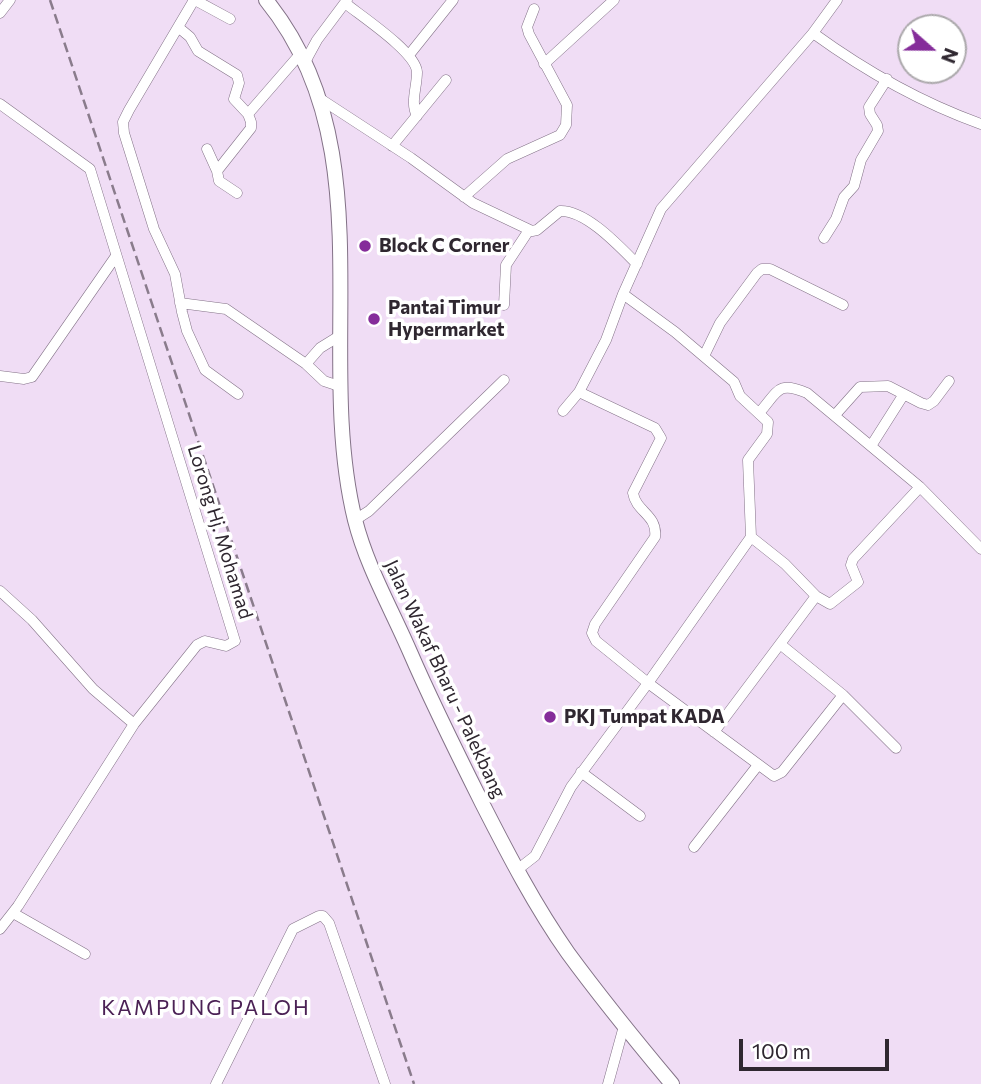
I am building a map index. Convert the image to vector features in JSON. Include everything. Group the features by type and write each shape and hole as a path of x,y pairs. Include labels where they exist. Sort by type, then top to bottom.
{"main road":[{"name":"Jalan Wakaf Bharu - Palekbang","path":"266,0 281,18 303,57 319,98 331,143 337,179 346,463 355,520 376,580 422,683 517,870 567,951 672,1084"}],"street":[{"path":"0,13 10,0"},
{"path":"230,19 194,0 125,116 123,128 154,229 174,271 187,331 205,370 238,394"},
{"path":"409,55 453,0"},
{"path":"544,64 614,0"},
{"path":"563,411 579,392 606,340 622,294 661,209 813,33 837,0"},
{"path":"248,114 303,57 346,1 409,55 417,71 413,108 417,116"},
{"path":"464,197 507,159 560,135 568,117 567,105 527,27 534,9"},
{"path":"178,27 190,37 198,51 237,75 239,83 234,99 248,114 251,122 251,128 217,171"},
{"path":"813,33 851,61 957,116 981,124"},
{"path":"824,238 836,219 844,197 854,186 861,160 878,131 869,107 887,79"},
{"path":"392,146 446,80"},
{"path":"319,98 464,197 528,230 537,230 559,211 568,212 595,225 637,264"},
{"name":"Lorong Hj. Mohamad","path":"0,104 90,169 235,641 226,646 205,640 199,643 134,724 13,913 0,929"},
{"path":"207,149 219,181 237,193"},
{"path":"504,305 506,265 528,230"},
{"path":"0,376 24,379 32,377 116,256"},
{"path":"704,356 720,323 762,269 843,305"},
{"path":"517,870 535,856 581,772 648,683 751,537 748,460 767,434 769,426 759,413 740,397 736,383 622,294"},
{"path":"180,303 226,309 306,364 324,381 342,387"},
{"path":"306,364 326,344 341,335"},
{"path":"355,520 369,511 504,380"},
{"path":"835,415 860,387 888,386 928,405 949,381"},
{"path":"759,413 780,389 789,386 807,393 920,487 981,549"},
{"path":"579,392 655,428 660,434 660,444 632,493 638,506 653,520 655,537 593,629 594,638 599,645 771,774 779,775 843,695"},
{"path":"871,446 904,394"},
{"path":"751,537 785,564 816,596 830,604 856,585 858,578 851,561 920,487"},
{"path":"0,591 32,620 93,689 134,724"},
{"path":"714,732 816,596"},
{"path":"780,644 843,695 896,748"},
{"path":"694,847 758,765"},
{"path":"581,772 640,816"},
{"path":"13,913 85,954"},
{"path":"216,1084 293,929 323,916 329,923 385,1084"},
{"path":"608,1084 624,1026"}],"railway":[{"path":"50,0 414,1084"}],"place":[{"name":"Block C Corner","path":"365,246"},
{"name":"Pantai Timur Hypermarket","path":"374,319"},
{"name":"PKJ Tumpat KADA","path":"550,717"}],"district":[{"name":"KAMPUNG PALOH","path":"206,1008"}]}
